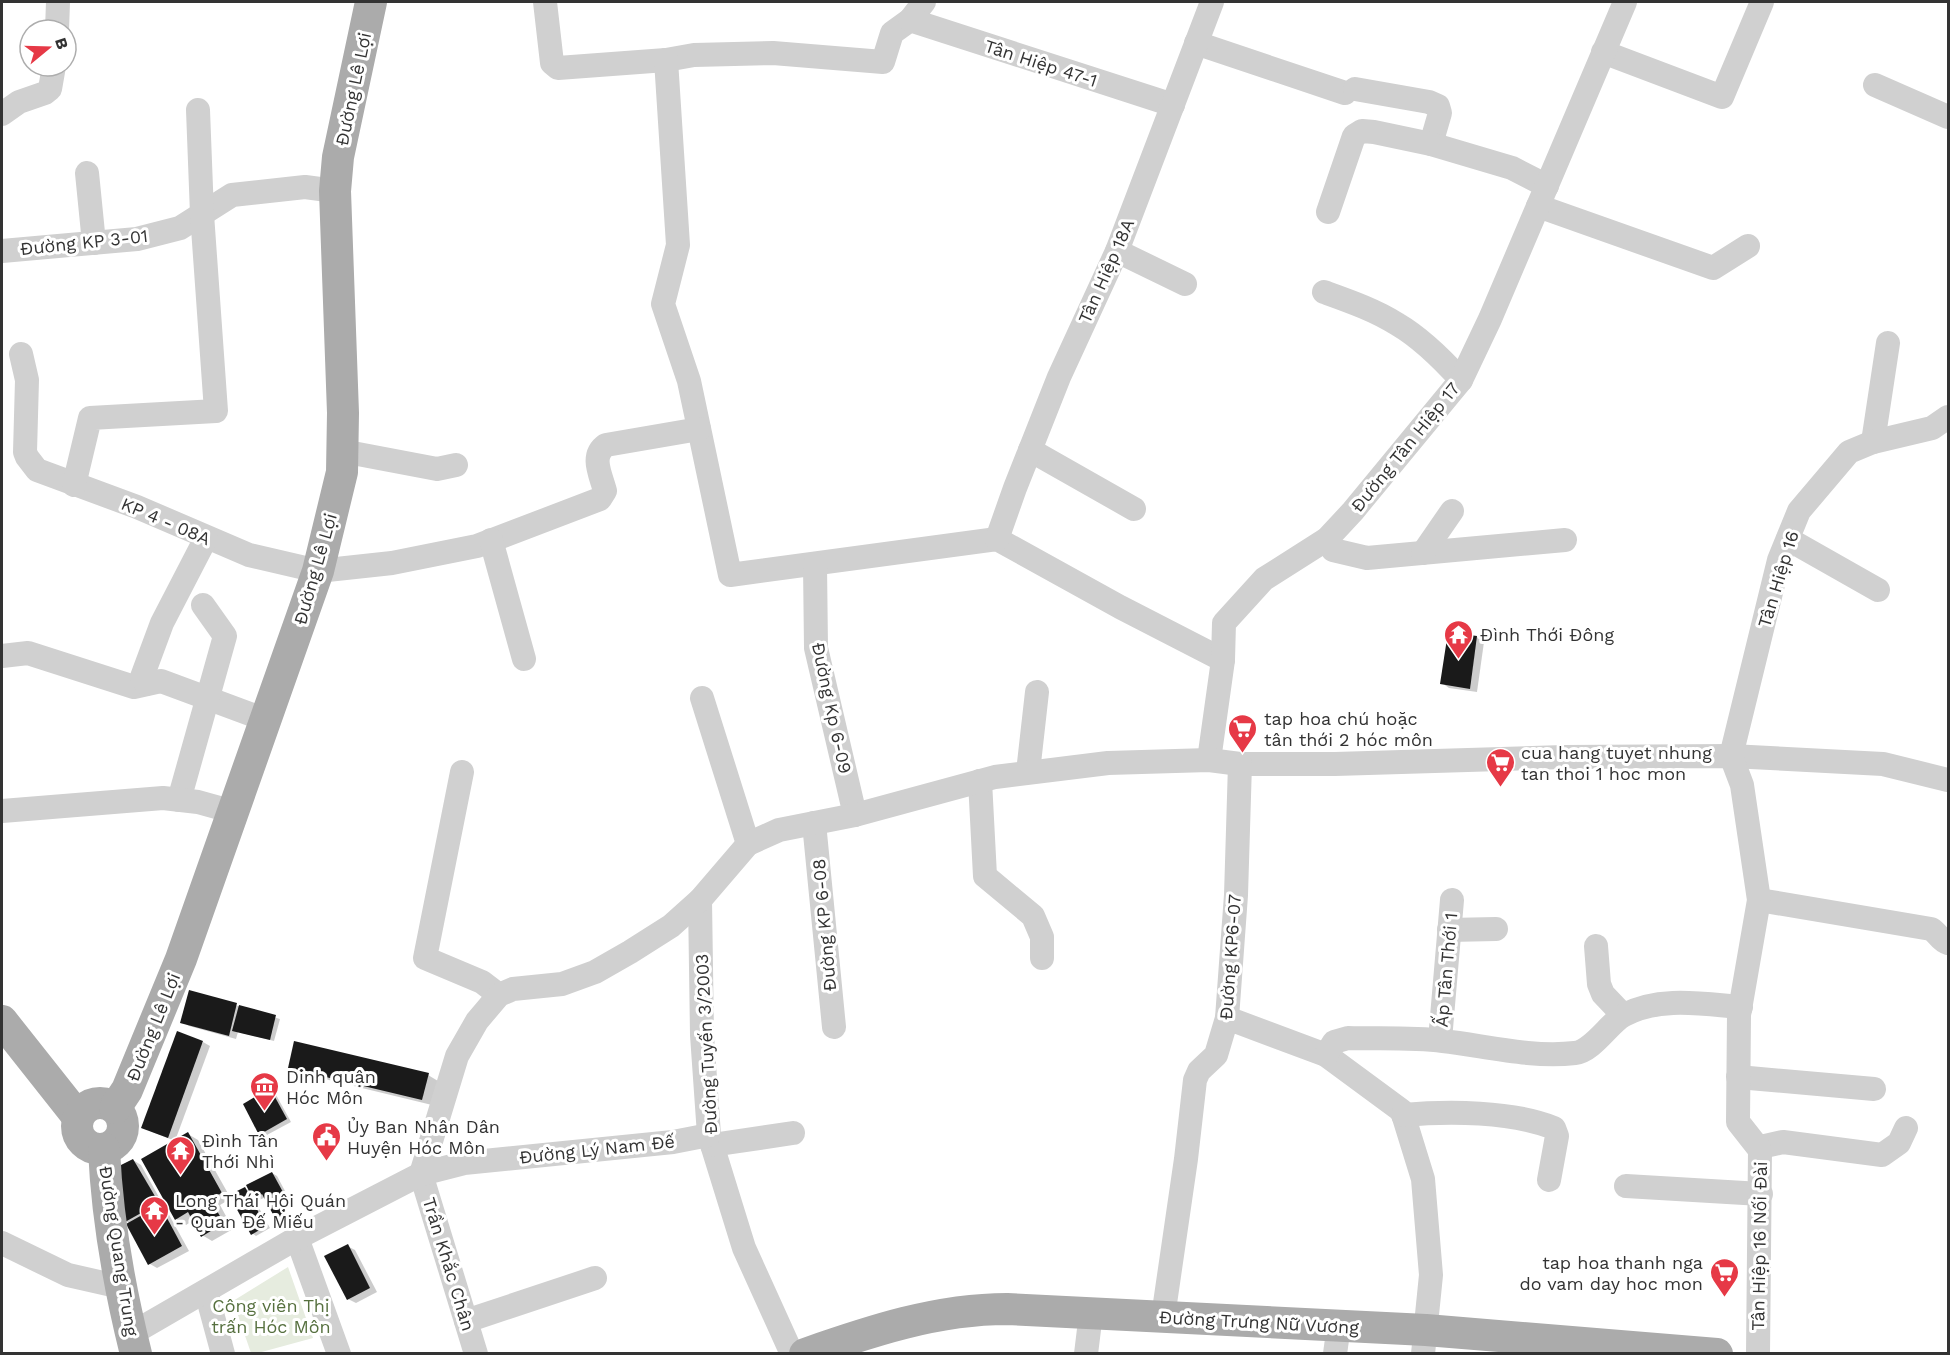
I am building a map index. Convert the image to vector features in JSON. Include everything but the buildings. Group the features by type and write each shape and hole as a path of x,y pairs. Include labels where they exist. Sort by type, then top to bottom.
{"main road":[{"name":"Đường Lê Lợi","path":"115,1108 127,1090 181,959 234,812 318,571 342,472 335,190 338,157 370,2"},
{"path":"2,1021 78,1117"},
{"path":"100,1103 115,1108 122,1125 121,1134 111,1146 96,1149 82,1141 78,1134 78,1117 83,1110 100,1103"},
{"name":"Đường Quang Trung","path":"104,1149 106,1192 121,1287 134,1343"},
{"name":"Đường Trưng Nữ Vương","path":"805,1353 887,1328 975,1309 1164,1317 1337,1339 1717,1353"}],"street":[{"path":"57,18 58,2"},
{"path":"545,2 552,63 558,68 666,60 694,55 773,53 883,62 892,33 917,11"},
{"name":"Tân Hiệp 18A","path":"997,539 1059,377 1117,251 1212,2"},
{"name":"Đường Tân Hiệp 17","path":"1209,759 1224,660 1224,623 1264,579 1327,539 1353,511 1461,380 1490,320 1625,2"},
{"path":"1604,52 1722,97 1762,2"},
{"name":"Tân Hiệp 47-1","path":"917,11 1173,105"},
{"path":"1196,43 1350,91 1429,102 1438,106 1440,113 1431,144"},
{"path":"666,60 678,245 663,304 689,381 730,575 997,539 1120,607 1224,660"},
{"path":"2,114 19,102 45,93 50,89 52,78"},
{"path":"1875,85 1948,117"},
{"path":"74,485 90,418 216,411 202,214 198,110"},
{"path":"1328,212 1350,146 1358,133 1374,132 1431,144 1512,168 1542,196 1713,268 1748,246"},
{"path":"87,173 94,243"},
{"name":"Đường KP 3-01","path":"2,251 137,240 180,228 232,195 305,187 335,190"},
{"path":"1117,251 1185,284"},
{"path":"1324,292 1359,305 1398,324 1413,334 1461,380"},
{"path":"1873,441 1888,343"},
{"name":"KP 4 - 08A","path":"21,354 27,380 25,452 37,470 137,507 249,555 318,571 392,563 443,554 491,540 600,499 605,491 598,466 598,456 599,450 606,445 699,429"},
{"name":"Tân Hiệp 16","path":"1731,756 1779,560 1799,511 1849,452 1873,441 1932,428 1948,417"},
{"path":"1030,450 1134,509"},
{"path":"342,451 437,469 456,465"},
{"path":"1423,553 1452,511"},
{"path":"146,684 142,677 162,623 206,538"},
{"path":"1327,539 1333,550 1366,558 1565,540"},
{"path":"1788,539 1878,590"},
{"path":"491,540 524,659"},
{"name":"Đường Kp 6-09","path":"815,565 816,648 855,815"},
{"path":"179,800 225,636 203,605"},
{"path":"2,656 28,653 134,687 161,681 266,720"},
{"path":"1028,772 1037,692"},
{"path":"702,698 748,844"},
{"path":"421,1174 457,1056 477,1021 499,995 513,989 562,984 595,972 671,926 700,900 748,844 779,830 855,815 980,781 1028,772 1108,763 1209,759 1240,764 1335,764 1564,757 1731,756 1883,764 1948,780"},
{"name":"Tân Hiệp 16 Nối Đài","path":"1731,756 1742,785 1759,900 1740,1007 1738,1077 1738,1122 1760,1150 1758,1353"},
{"name":"Đường KP6-07","path":"1164,1317 1195,1080 1199,1071 1216,1055 1227,1018 1236,895 1240,764"},
{"path":"462,772 425,958 482,982 499,995"},
{"path":"980,781 985,876 1033,916 1042,937 1042,958"},
{"path":"2,811 163,798 198,802 234,812"},
{"name":"Đường KP 6-08","path":"814,823 834,1027"},
{"name":"Đường Tuyến 3/2003","path":"700,900 702,1035 711,1140 744,1248 792,1353"},
{"name":"Ấp Tân Thới 1","path":"1440,1040 1452,900"},
{"path":"1759,900 1931,929 1948,943"},
{"path":"1449,930 1496,930"},
{"path":"1596,946 1599,984 1603,994 1623,1015"},
{"name":"Ấp Tân Thới 1","path":"1326,1055 1334,1042 1348,1038 1440,1040 1526,1053 1578,1053 1604,1035 1623,1015 1657,1004 1688,1002 1740,1007"},
{"path":"1227,1018 1326,1055 1402,1110 1423,1179 1431,1275 1424,1342"},
{"path":"1738,1077 1874,1089"},
{"path":"1403,1115 1443,1113 1508,1117 1533,1120 1554,1128 1557,1136 1549,1180"},
{"path":"1760,1150 1765,1146 1783,1142 1882,1155 1899,1143 1906,1128"},
{"name":"Đường Lý Nam Đế","path":"134,1343 206,1291 297,1238 421,1174 464,1163 673,1142 793,1133"},
{"name":"Trần Khắc Chân","path":"421,1174 476,1353"},
{"path":"1626,1186 1761,1194"},
{"path":"297,1238 339,1353"},
{"path":"2,1243 68,1275 121,1287"},
{"path":"466,1321 595,1278"},
{"path":"206,1291 223,1353"},
{"path":"1086,1353 1091,1313"}],"green space":[{"name":"Công viên Thị trấn Hóc Môn","path":"288,1267 313,1338 251,1353 233,1301"}],"place":[{"name":"Đình Thới Đông","path":"1459,660"},
{"name":"tap hoa chú hoặc tân thới 2 hóc môn","path":"1243,754"},
{"name":"cua hang tuyet nhung tan thoi 1 hoc mon","path":"1500,788"},
{"name":"Dinh quận Hóc Môn","path":"265,1112"},
{"name":"Ủy Ban Nhân Dân Huyện Hóc Môn","path":"326,1162"},
{"name":"Đình Tân Thới Nhì","path":"181,1176"},
{"name":"Long Thái Hội Quán - Quan Đế Miếu","path":"154,1236"},
{"name":"tap hoa thanh nga do vam day hoc mon","path":"1724,1298"}]}
